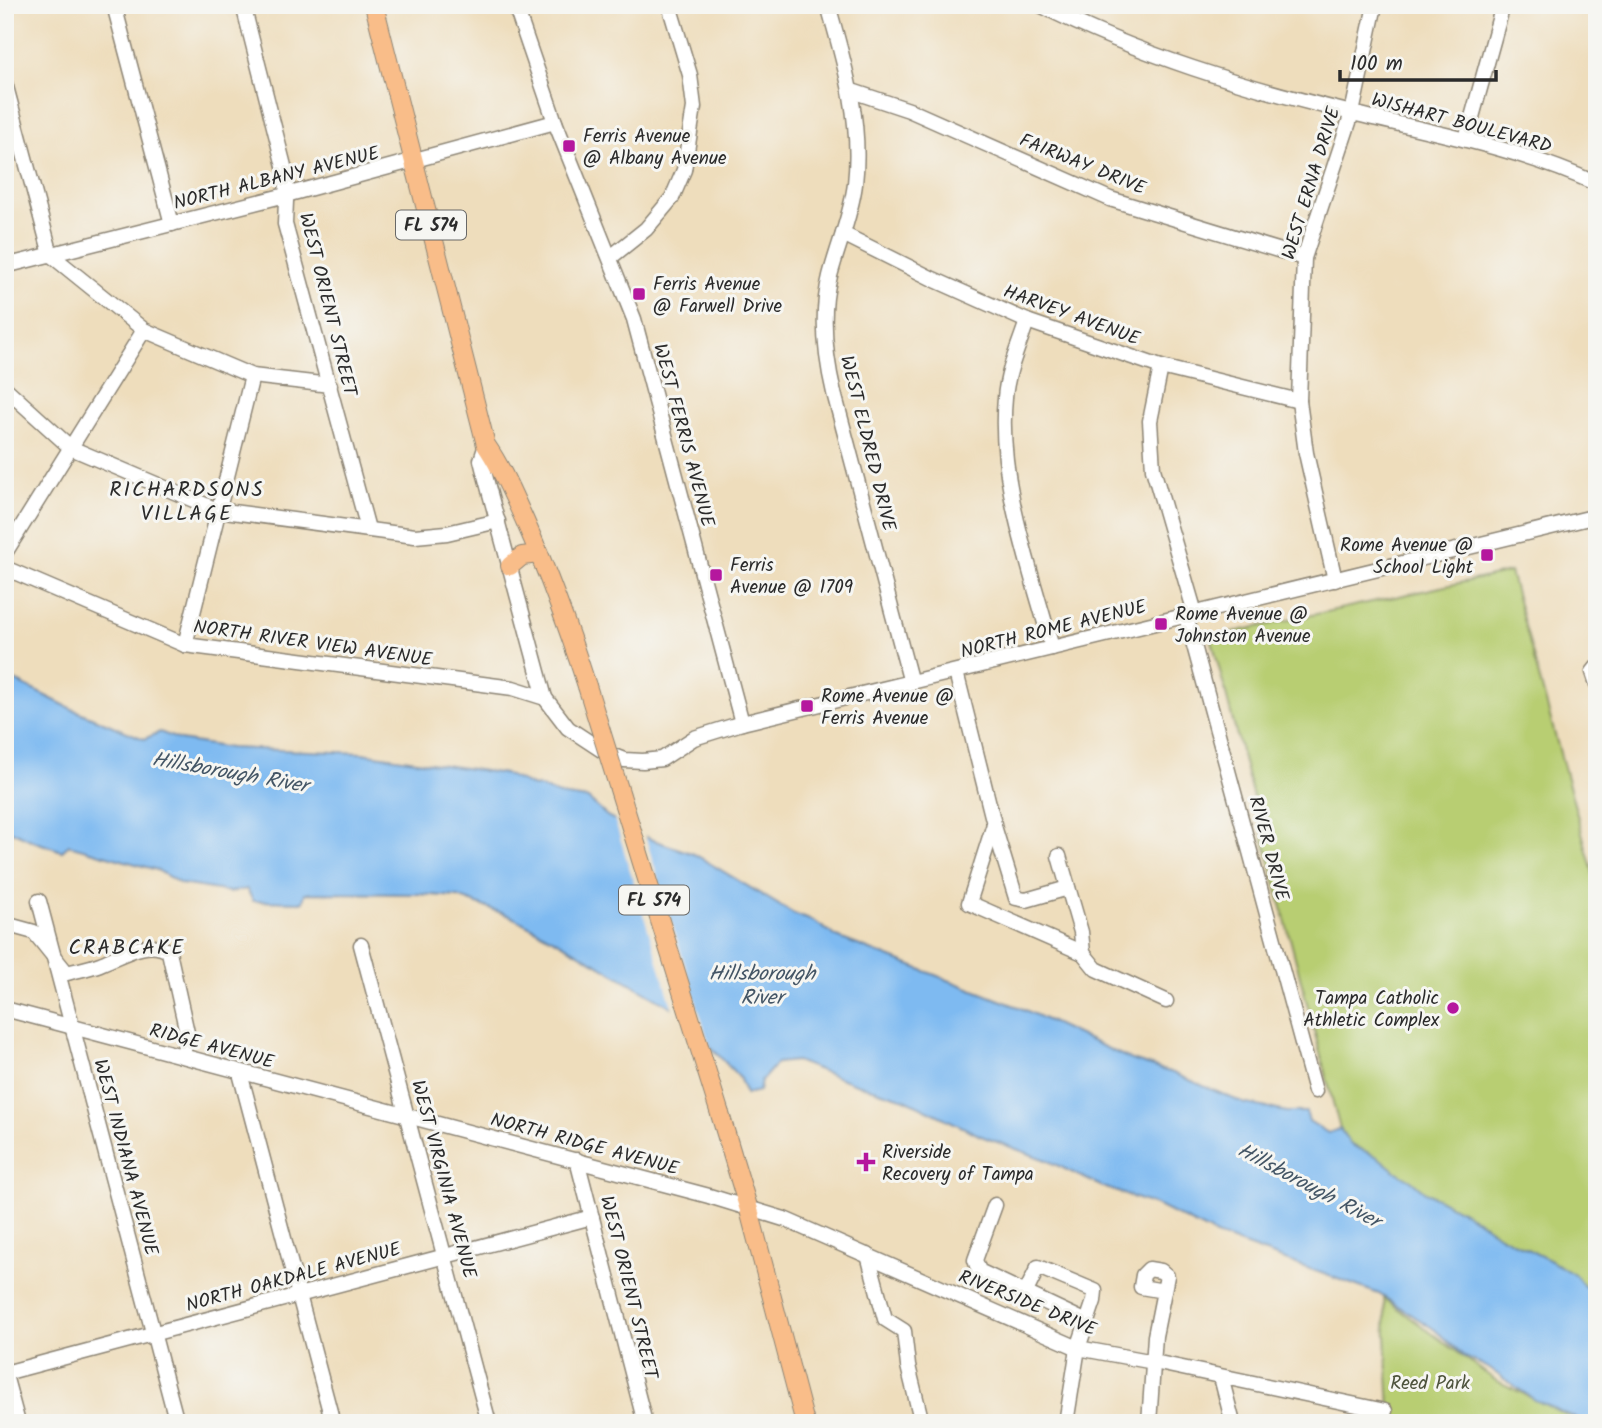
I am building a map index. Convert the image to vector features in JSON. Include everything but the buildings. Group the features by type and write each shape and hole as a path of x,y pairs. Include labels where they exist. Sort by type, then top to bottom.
{"main road":[{"name":"FL 574","path":"374,5 486,445 498,462 564,615 750,1210 806,1423"},
{"path":"510,566 522,556 539,554"}],"street":[{"path":"114,5 172,224"},
{"name":"WEST ORIENT STREET","path":"243,5 288,178 285,224 368,529"},
{"name":"WEST FERRIS AVENUE","path":"515,5 555,122 635,319 742,723"},
{"path":"611,257 646,229 672,198 684,170 694,107 690,75 669,5"},
{"name":"WEST ELDRED DRIVE","path":"828,5 852,91 857,129 852,203 830,278 825,309 829,371 911,683"},
{"name":"WISHART BOULEVARD","path":"1040,5 1124,44 1235,83 1466,139 1532,158 1597,184"},
{"name":"WEST ERNA DRIVE","path":"1335,580 1306,453 1299,401 1304,258 1352,113 1375,5"},
{"path":"1466,139 1503,5"},
{"path":"5,83 51,255 144,330 252,376 330,385"},
{"name":"FAIRWAY DRIVE","path":"852,91 909,110 1110,199 1304,258"},
{"name":"NORTH ALBANY AVENUE","path":"5,266 286,195 555,122"},
{"name":"HARVEY AVENUE","path":"843,234 933,279 1027,321 1161,368 1299,401"},
{"path":"1027,321 1005,394 1004,435 1008,482 1052,649"},
{"path":"5,552 144,330"},
{"name":"RIVER DRIVE","path":"1161,368 1150,421 1153,469 1315,1091"},
{"path":"185,645 252,376"},
{"path":"5,388 71,448 217,510 415,536 447,533 498,520"},
{"path":"486,445 481,460 545,698"},
{"name":"NORTH ROME AVENUE","path":"545,698 568,728 606,753 624,760 662,759 694,738 742,723 1597,516"},
{"name":"NORTH RIVER VIEW AVENUE","path":"5,568 185,645 513,688 545,698"},
{"path":"1597,667 1593,672 1597,684"},
{"path":"956,672 994,824 1016,898 1026,900 1068,888"},
{"path":"994,824 969,903 1083,953 1096,969 1166,1001"},
{"path":"1059,856 1081,932 1083,953"},
{"name":"WEST INDIANA AVENUE","path":"39,901 177,1423"},
{"path":"5,924 34,932 67,973 96,966 135,948 164,948 169,952 187,1037 182,1056"},
{"name":"WEST VIRGINIA AVENUE","path":"361,946 489,1423"},
{"name":"RIDGE AVENUE","path":"5,1009 409,1118"},
{"path":"240,1073 332,1423"},
{"name":"NORTH RIDGE AVENUE","path":"409,1118 577,1160 750,1210"},
{"name":"WEST ORIENT STREET","path":"577,1160 645,1423"},
{"path":"995,1205 975,1260 979,1271 1087,1322"},
{"name":"RIVERSIDE DRIVE","path":"750,1210 784,1219 1078,1348 1385,1411"},
{"name":"NORTH OAKDALE AVENUE","path":"5,1374 592,1217"},
{"path":"868,1255 885,1319 904,1331 908,1366 922,1423"},
{"path":"1025,1294 1038,1267 1095,1291 1078,1348 1066,1423"},
{"path":"1149,1423 1155,1336 1164,1291"},
{"path":"5,1374 18,1423"},
{"path":"1221,1377 1233,1423"}],"green space":[{"name":"Tampa Catholic Athletic Complex","path":"1510,572 1597,887 1597,1293 1584,1286 1576,1276 1425,1192 1378,1157 1351,1145 1340,1129 1211,637"},
{"name":"Reed Park","path":"1384,1298 1495,1380 1583,1423 1394,1423 1390,1410"}],"water":[{"name":"Hillsborough River","path":"5,676 72,709 144,739 160,732 180,740 230,748 362,753 505,774 559,795 588,799 607,816 650,839 694,854 837,937 1023,1009 1132,1060 1173,1073 1243,1103 1287,1112 1306,1112 1309,1121 1328,1133 1340,1129 1351,1145 1378,1157 1425,1192 1576,1276 1584,1286 1597,1293 1597,1423 1586,1423 1535,1400 1487,1367 1465,1357 1434,1329 1379,1294 1216,1235 1158,1206 1103,1187 1046,1160 981,1136 905,1099 796,1061 777,1063 761,1081 759,1091 746,1094 739,1077 675,1009 510,916 458,897 418,894 305,893 303,902 253,901 247,889 230,892 181,884 157,870 69,845 62,851 5,828"}],"pier":[{"path":"613,815 644,832 712,1053 674,1013"}],"place":[{"name":"Ferris Avenue @ Albany Avenue","path":"569,146"},
{"name":"Ferris Avenue @ Farwell Drive","path":"639,294"},
{"name":"Rome Avenue @ School Light","path":"1487,555"},
{"name":"Ferris Avenue @ 1709","path":"716,575"},
{"name":"Rome Avenue @ Johnston Avenue","path":"1161,624"},
{"name":"Rome Avenue @ Ferris Avenue","path":"807,706"},
{"name":"Tampa Catholic Athletic Complex","path":"1453,1008"},
{"name":"Riverside Recovery of Tampa","path":"866,1162"}],"district":[{"name":"RICHARDSONS VILLAGE","path":"187,501"},
{"name":"CRABCAKE","path":"127,947"}]}
